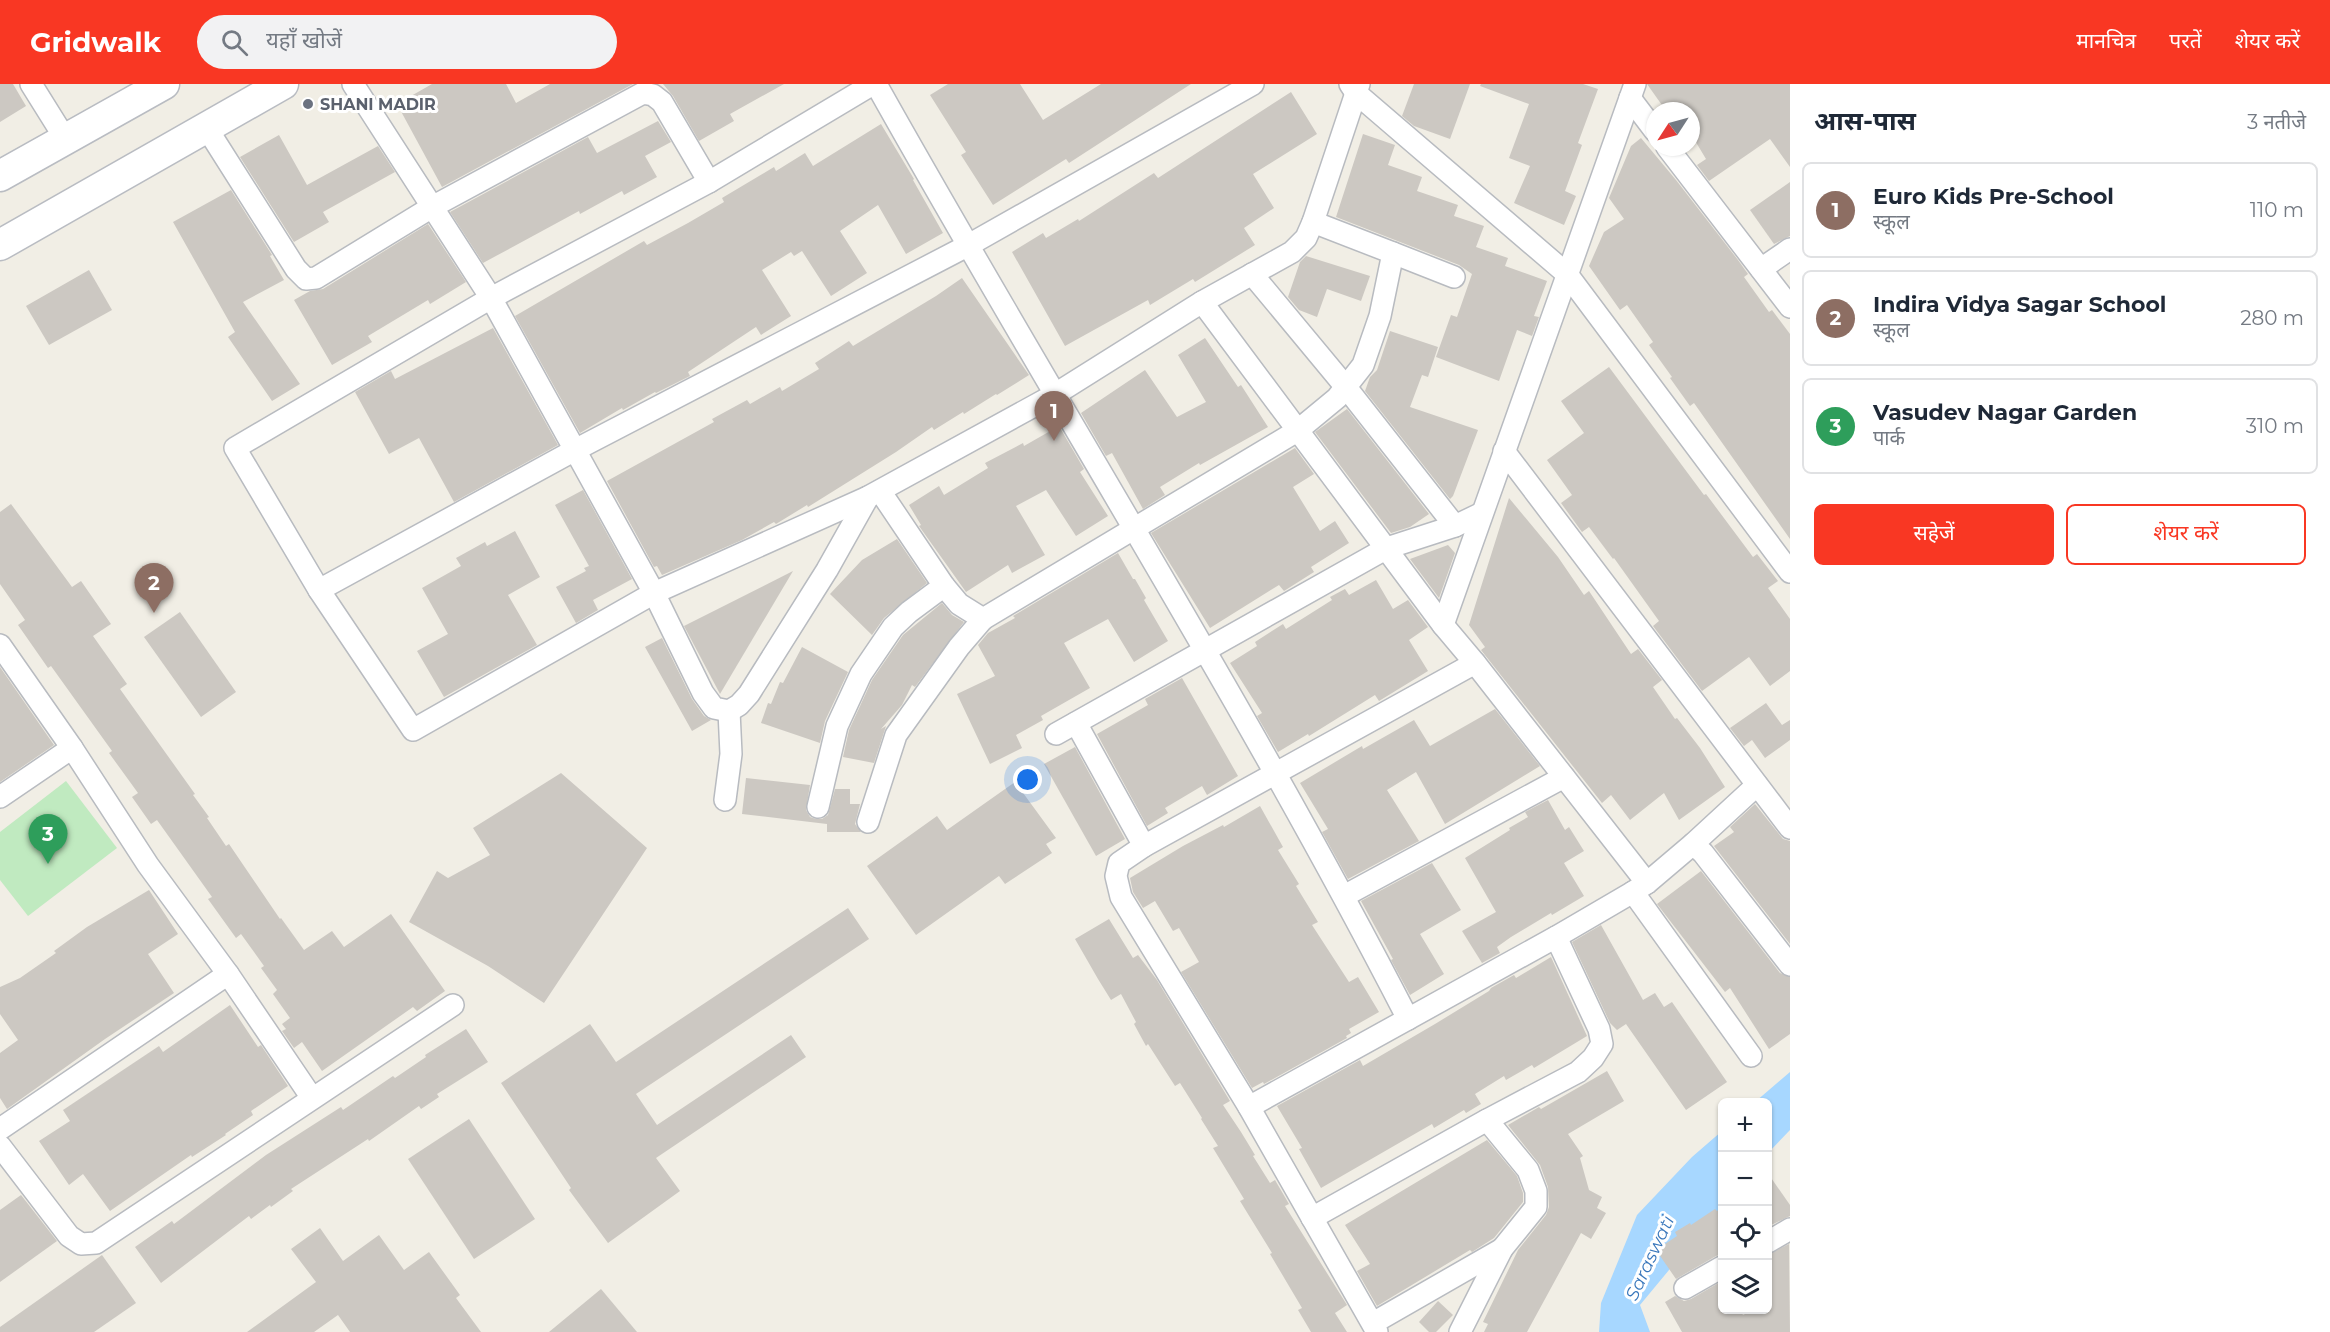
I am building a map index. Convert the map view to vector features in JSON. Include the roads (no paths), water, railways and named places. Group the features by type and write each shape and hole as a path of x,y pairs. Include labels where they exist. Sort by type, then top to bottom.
{"main road":[{"path":"0,176 164,84"},
{"path":"0,245 283,84"}],"street":[{"path":"31,84 66,140"},
{"path":"353,84 491,298 654,593 703,693 714,708 729,711 739,705 749,694 874,494"},
{"path":"1408,1019 1344,896 1205,650 1054,395 967,246 875,84 709,182 491,298 235,448 320,590 413,730 654,593 874,494 1054,395 1202,302 1300,245 1313,222 1355,87 1567,274 1790,572"},
{"path":"320,590 575,450 967,246 1253,84"},
{"path":"1443,625 1632,91"},
{"path":"1632,91 1646,115"},
{"path":"206,127 296,269 306,279 316,278 432,207 643,93 653,95 662,102 709,182"},
{"path":"1674,156 1790,307"},
{"path":"1313,222 1455,277"},
{"path":"1761,269 1790,249"},
{"path":"868,822 896,735 959,647 983,619 1297,431 1337,398 1363,365 1380,316 1393,253"},
{"path":"1252,274 1345,386 1455,526"},
{"path":"1202,302 1297,431 1388,548 1443,625 1564,777 1640,887 1751,1056"},
{"path":"1504,451 1790,828"},
{"path":"874,494 959,604 983,619"},
{"path":"1056,734 1388,548 1455,526 1482,513"},
{"path":"818,807 837,726 861,674 893,627 944,586"},
{"path":"0,645 72,748 148,865 228,974 312,1098"},
{"path":"1475,663 1144,846 1119,863 1116,876 1120,897 1249,1107 1375,1328 1502,1249"},
{"path":"725,800 731,754 729,711"},
{"path":"1076,723 1144,846"},
{"path":"0,797 72,748"},
{"path":"1344,896 1564,777"},
{"path":"1249,1107 1556,937 1640,887 1693,844 1757,785"},
{"path":"1693,844 1703,852 1790,964"},
{"path":"1312,1218 1578,1072 1593,1058 1602,1044 1599,1029 1556,937"},
{"path":"0,1129 228,974"},
{"path":"0,1146 69,1236 81,1244 96,1243 453,1005"},
{"path":"1460,1332 1502,1249 1536,1207 1536,1191 1528,1170 1487,1120"},
{"path":"1772,1239 1790,1229"},
{"path":"1685,1288 1718,1269"}],"water":[{"path":"1790,1072 1790,1130 1772,1149 1772,1098 1760,1098"},
{"name":"Saraswati","path":"1718,1134 1718,1211 1640,1305 1650,1332 1599,1332 1601,1303 1637,1215 1692,1157"}],"place":[{"name":"SHANI MADIR","path":"308,104"},
{"name":"Euro Kids Pre-School","path":"1054,441"},
{"name":"Indira Vidya Sagar School","path":"154,613"},
{"name":"Vasudev Nagar Garden","path":"48,864"}]}
